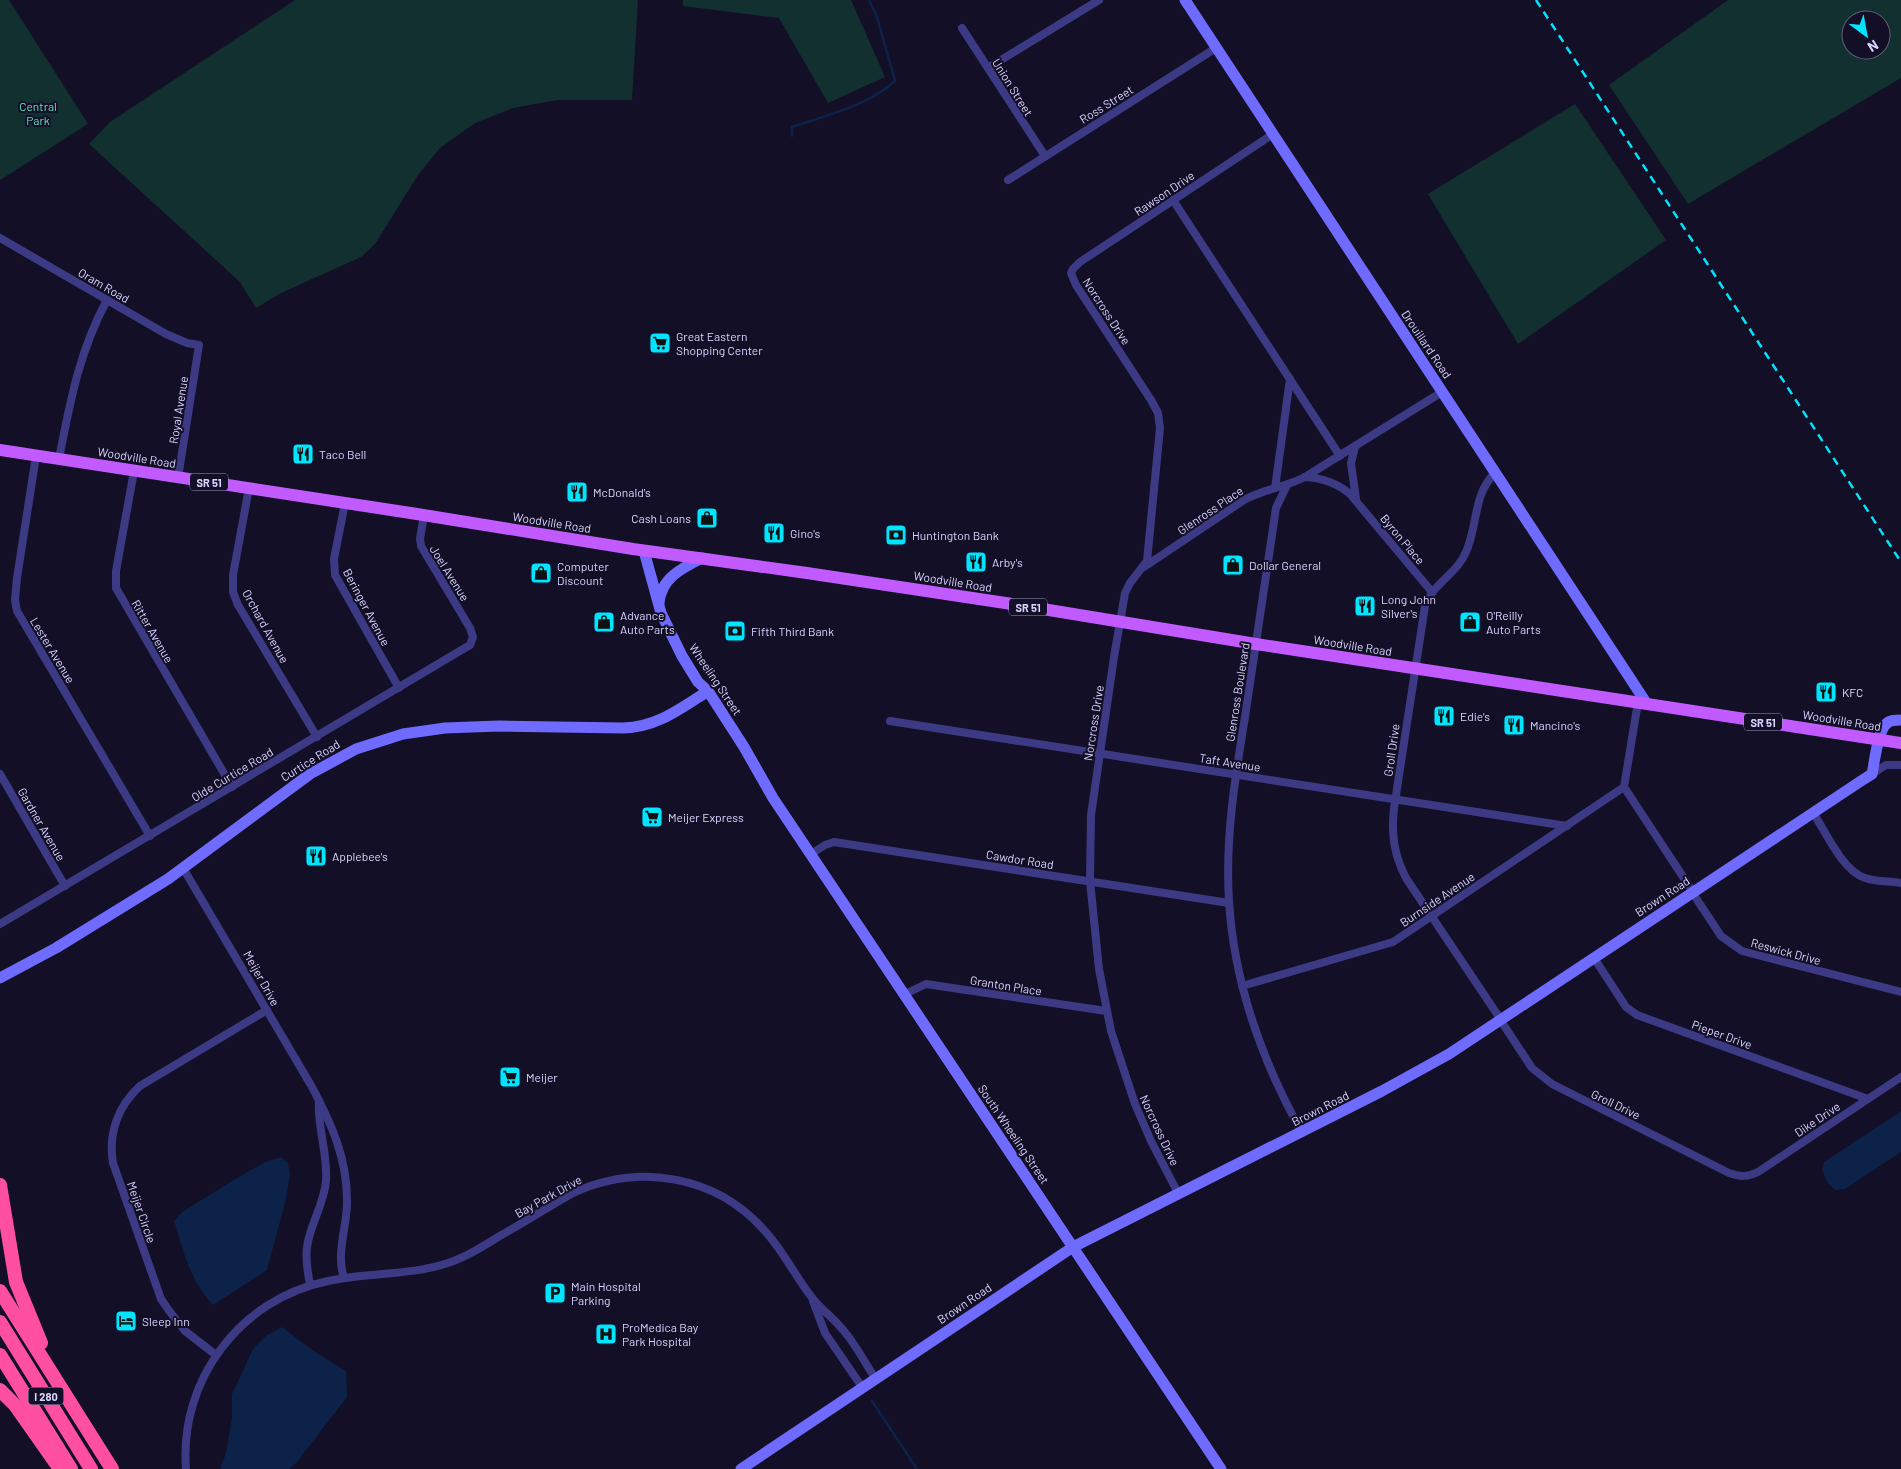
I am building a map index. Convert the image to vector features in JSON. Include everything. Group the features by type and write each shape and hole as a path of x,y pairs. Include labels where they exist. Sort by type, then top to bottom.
{"highway":[{"path":"0,1185 16,1282 54,1376"},
{"path":"0,1291 112,1469"},
{"name":"I 280","path":"0,1322 91,1469"},
{"name":"I 280","path":"0,1355 71,1469"},
{"path":"0,1390 15,1405 60,1469"}],"main road":[{"name":"Woodville Road","path":"0,450 644,551 1003,603 1256,644 1901,743"}],"street":[{"path":"988,68 1099,0"},
{"name":"Drouillard Road","path":"1185,0 1495,473 1642,703"},
{"name":"Union Street","path":"962,28 1045,156"},
{"name":"Ross Street","path":"1008,180 1216,48"},
{"name":"Rawson Drive","path":"1072,273 1073,269 1080,262 1273,134"},
{"path":"1173,200 1340,456"},
{"name":"Oram Road","path":"1,240 166,334 187,343 199,345"},
{"name":"Norcross Drive","path":"1072,273 1076,285 1151,400 1158,413 1160,428 1147,561 1127,588 1099,754 1091,815 1090,882 1095,942 1106,1011 1117,1052 1135,1104 1151,1141 1179,1195"},
{"path":"59,459 77,370 90,333 106,300"},
{"name":"Royal Avenue","path":"178,478 199,345"},
{"path":"1290,379 1275,488 1305,477 1442,392"},
{"path":"1355,446 1351,463 1357,501"},
{"name":"Lester Avenue","path":"36,456 17,578 16,611 150,836"},
{"name":"Ritter Avenue","path":"134,471 116,571 116,588 232,787"},
{"name":"Groll Drive","path":"1495,473 1486,482 1482,490 1470,543 1462,561 1432,592 1425,606 1414,668 1392,826 1395,852 1406,878 1532,1068 1552,1084 1728,1173 1745,1176"},
{"name":"Byron Place","path":"1305,477 1328,481 1337,485 1357,501 1432,592"},
{"name":"Glenross Boulevard","path":"1287,485 1276,508 1236,774 1228,840 1229,903 1237,964 1253,1024 1280,1092 1302,1133"},
{"name":"Orchard Avenue","path":"249,488 232,575 235,598 317,737"},
{"name":"Glenross Place","path":"1144,567 1244,500 1260,492 1275,488"},
{"name":"Beringer Avenue","path":"345,503 334,559 334,570 341,587 399,688"},
{"name":"Joel Avenue","path":"424,515 420,538 421,546 469,625 472,640"},
{"name":"Wheeling Street","path":"644,551 659,607 682,656 698,682 708,691 785,815"},
{"path":"659,607 662,590 670,577 678,570 702,558"},
{"name":"Olde Curtice Road","path":"0,924 466,648 472,640"},
{"name":"Curtice Road","path":"0,978 56,948 183,868 310,774 346,754 374,742 417,731 454,727 623,728 642,726 669,716 708,691"},
{"path":"1624,787 1642,703"},
{"path":"1872,774 1879,740 1886,724 1894,720 1901,720"},
{"name":"Taft Avenue","path":"890,721 1567,826"},
{"path":"1872,774 1886,765 1901,765"},
{"name":"Gardner Avenue","path":"0,774 65,886"},
{"name":"Brown Road","path":"741,1469 1073,1248 1407,1079 1444,1057 1872,774"},
{"name":"Burnside Avenue","path":"1242,986 1388,944 1624,787"},
{"name":"Reswick Drive","path":"1624,787 1721,936 1742,951 1901,992"},
{"path":"1814,814 1845,863 1855,873 1867,879 1901,883"},
{"name":"South Wheeling Street","path":"785,815 1221,1469"},
{"name":"Cawdor Road","path":"811,854 825,845 834,842 1229,903"},
{"name":"Meijer Drive","path":"183,868 319,1100 333,1128 343,1163 347,1196 341,1256 344,1278"},
{"name":"Pieper Drive","path":"1594,958 1626,1007 1637,1015 1868,1099"},
{"name":"Granton Place","path":"905,994 926,984 1106,1011"},
{"name":"Meijer Circle","path":"216,1355 198,1343 185,1331 170,1312 158,1292 113,1163 113,1131 124,1104 140,1086 266,1010"},
{"name":"Dike Drive","path":"1745,1176 1758,1172 1901,1077"},
{"name":"Meijer Drive","path":"310,1285 307,1248 323,1198 326,1172 319,1100"},
{"name":"Bay Park Drive","path":"216,1355 234,1333 259,1310 287,1294 310,1285 344,1278 421,1269 448,1263 471,1253 582,1189 620,1178 658,1176 693,1183 719,1194 742,1209 770,1237 811,1297 845,1331 875,1378"},
{"name":"Bay Park Drive","path":"811,1297 825,1333 862,1388"},
{"path":"186,1469 186,1446 191,1412 202,1379 216,1355"}],"green space":[{"name":"Central Park","path":"0,0 9,0 88,124 0,180"},
{"path":"295,0 638,0 632,100 557,100 513,108 475,123 440,148 418,175 375,244 361,257 281,293 256,308 240,282 89,144 110,122"},
{"path":"683,0 851,0 885,77 828,103 779,18 683,6"},
{"path":"1728,0 1901,0 1901,78 1688,204 1609,85"},
{"path":"1575,104 1666,240 1518,344 1428,194"}],"water":[{"path":"1901,1111 1901,1152 1845,1189 1835,1190 1827,1182 1822,1170 1824,1162"},
{"path":"281,1157 288,1163 290,1174 286,1199 267,1270 213,1305 193,1276 174,1221 182,1212 229,1183 263,1163"},
{"path":"282,1327 312,1350 346,1371 347,1397 297,1462 289,1469 220,1469 226,1453 232,1418 232,1394 253,1349 267,1335"}],"waterway":[{"path":"792,136 792,127 860,103 873,97 895,81 877,17 869,0"},
{"path":"872,1401 917,1469"}],"railway":[{"path":"1536,0 1901,562"}],"place":[{"name":"Great Eastern Shopping Center","path":"660,343"},
{"name":"Taco Bell","path":"303,454"},
{"name":"McDonald's","path":"577,492"},
{"name":"Cash Loans","path":"707,518"},
{"name":"Gino's","path":"774,533"},
{"name":"Huntington Bank","path":"896,535"},
{"name":"Arby's","path":"976,562"},
{"name":"Dollar General","path":"1233,565"},
{"name":"Computer Discount","path":"541,573"},
{"name":"Long John Silver's","path":"1365,606"},
{"name":"Advance Auto Parts","path":"604,622"},
{"name":"O'Reilly Auto Parts","path":"1470,622"},
{"name":"Fifth Third Bank","path":"735,631"},
{"name":"KFC","path":"1826,692"},
{"name":"Edie's","path":"1444,716"},
{"name":"Mancino's","path":"1514,725"},
{"name":"Meijer Express","path":"652,817"},
{"name":"Applebee's","path":"316,856"},
{"name":"Meijer","path":"510,1077"},
{"name":"Main Hospital Parking","path":"555,1293"},
{"name":"Sleep Inn","path":"126,1321"},
{"name":"ProMedica Bay Park Hospital","path":"606,1334"}]}
